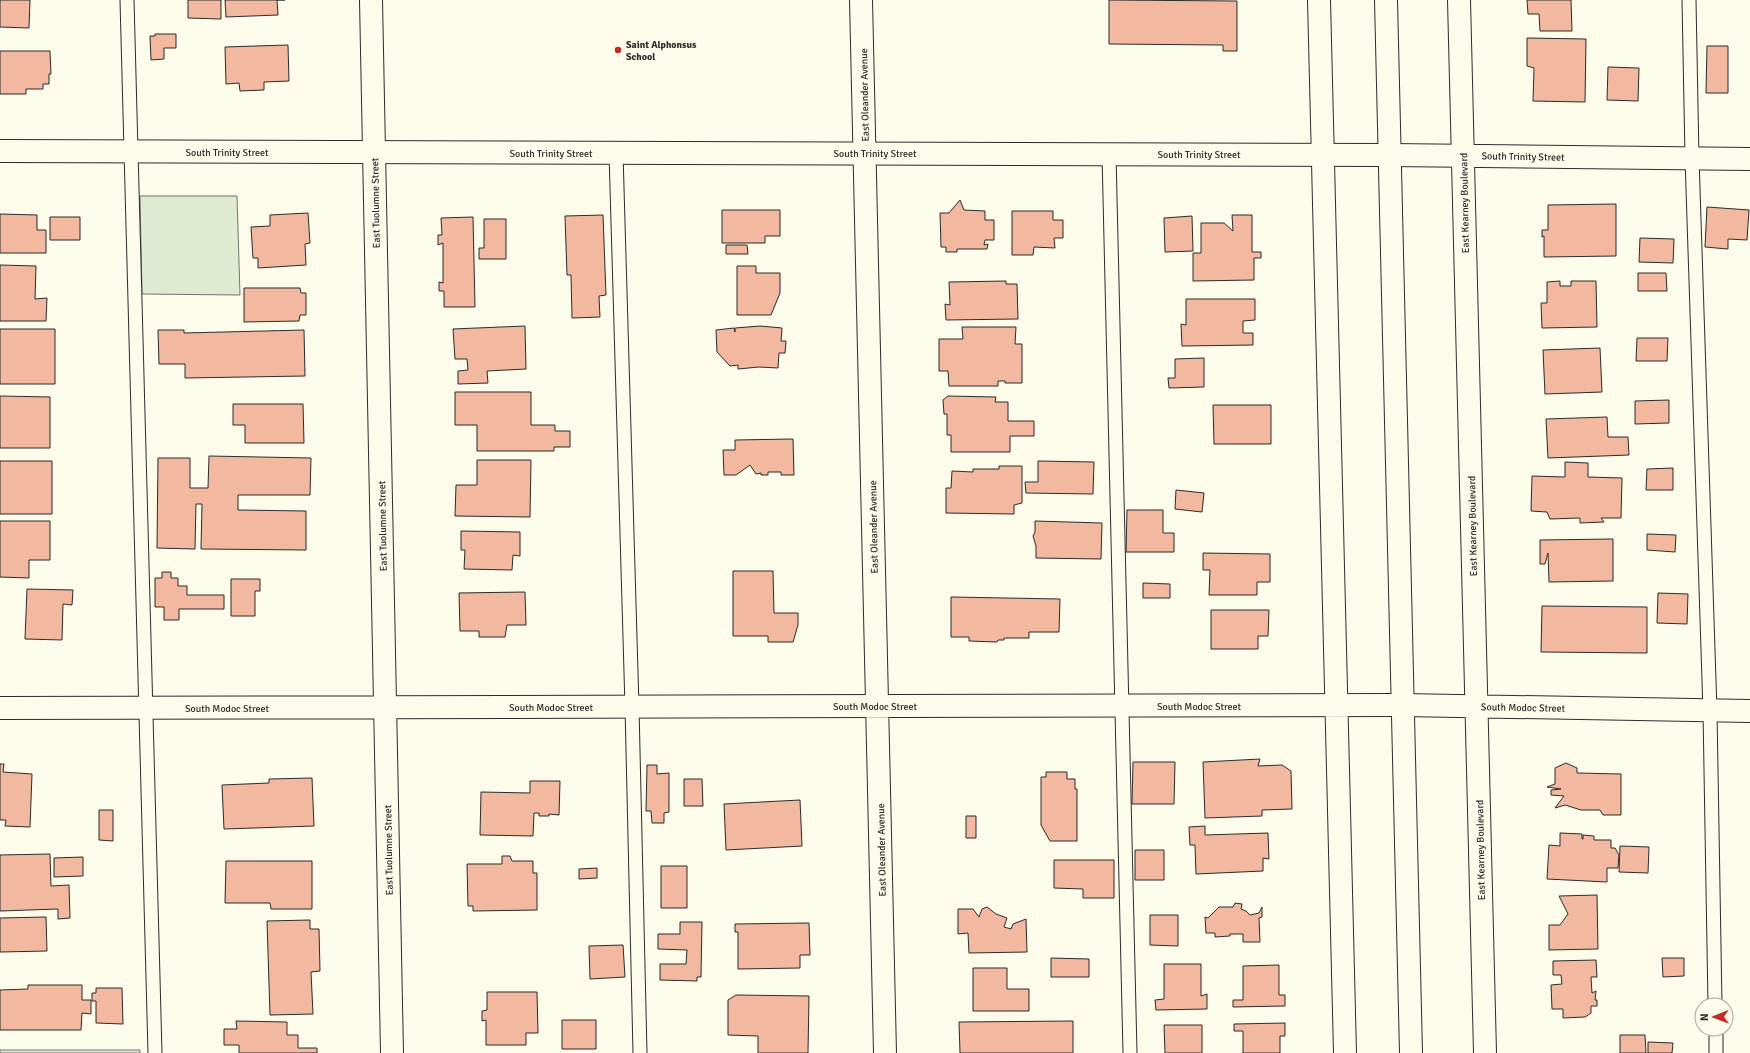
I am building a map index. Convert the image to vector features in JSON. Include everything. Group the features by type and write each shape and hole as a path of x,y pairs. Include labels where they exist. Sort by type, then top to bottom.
{"street":[{"name":"East Tuolumne Street","path":"371,0 392,1053"},
{"name":"East Oleander Avenue","path":"862,0 885,1053"},
{"path":"1319,0 1345,1053"},
{"path":"1386,0 1412,1053"},
{"name":"East Kearney Boulevard","path":"1458,0 1485,1053"},
{"name":"South Trinity Street","path":"0,151 1390,154 1750,159"},
{"name":"South Modoc Street","path":"0,708 1403,705 1750,711"}],"lane":[{"path":"127,0 155,1053"},
{"path":"1689,0 1692,158 1710,711 1716,997"},
{"path":"616,153 632,707 640,1053"},
{"path":"1109,154 1130,1053"},
{"path":"1716,1037 1716,1053"}],"green space":[{"path":"140,196 237,196 240,295 142,294"},
{"path":"0,1050 140,1050 140,1053 0,1053"}],"building":[{"path":"0,0 30,0 29,28 0,27"},
{"path":"188,0 221,0 221,19 188,18"},
{"path":"225,0 277,0 278,15 226,17"},
{"path":"1109,0 1237,1 1237,51 1223,51 1223,45 1109,44"},
{"path":"1527,0 1571,0 1572,31 1540,31 1539,14 1528,14"},
{"path":"155,34 176,34 176,48 164,48 164,59 151,60 150,36 155,36"},
{"path":"1527,38 1586,39 1585,102 1533,101 1534,68 1527,66"},
{"path":"288,45 289,81 264,82 264,90 240,91 239,83 226,84 225,47"},
{"path":"1707,46 1728,46 1728,93 1706,93"},
{"path":"0,51 50,51 51,74 49,74 49,84 43,84 43,89 26,89 26,94 0,94"},
{"path":"1608,67 1639,68 1638,101 1607,100"},
{"path":"960,200 964,210 985,211 985,220 994,220 994,240 985,240 984,245 988,244 987,249 957,249 957,252 946,252 946,247 941,247 940,213 949,213"},
{"path":"1616,204 1616,256 1544,257 1544,236 1542,237 1542,230 1548,230 1548,205"},
{"path":"1707,207 1749,210 1747,240 1728,239 1728,249 1705,247"},
{"path":"722,210 780,210 780,236 765,236 765,243 722,243"},
{"path":"1012,211 1053,211 1053,220 1063,220 1063,238 1054,238 1055,248 1034,247 1033,255 1012,255"},
{"path":"308,213 310,243 305,244 306,265 258,268 258,258 253,258 251,227 270,226 270,215"},
{"path":"0,214 37,215 37,230 46,230 46,253 0,253"},
{"path":"603,215 606,295 599,296 600,317 572,318 571,275 567,275 565,216"},
{"path":"1232,215 1252,215 1252,252 1261,252 1261,258 1254,258 1254,280 1193,281 1193,253 1201,253 1201,223 1224,223 1233,231"},
{"path":"1192,216 1193,251 1165,252 1164,218"},
{"path":"50,217 80,217 80,240 50,240"},
{"path":"473,217 475,307 444,307 444,291 439,291 439,282 443,283 443,243 438,245 438,235 442,235 441,218"},
{"path":"484,219 506,219 506,259 479,259 479,248 484,248"},
{"path":"1640,238 1674,239 1673,263 1639,262"},
{"path":"726,245 747,245 748,254 726,254"},
{"path":"0,265 36,266 35,299 47,298 46,321 0,321"},
{"path":"737,266 756,266 756,273 780,273 780,293 771,315 737,315"},
{"path":"1638,273 1666,273 1667,291 1638,291"},
{"path":"1006,281 1006,284 1017,284 1018,319 946,320 945,304 950,305 949,282"},
{"path":"1560,281 1560,286 1571,286 1571,281 1596,281 1597,327 1542,328 1541,303 1547,303 1547,282"},
{"path":"244,288 300,288 301,293 306,293 306,315 300,315 299,321 244,322"},
{"path":"1186,299 1255,299 1255,320 1243,321 1243,333 1253,333 1253,345 1182,346 1181,324 1186,325"},
{"path":"525,326 526,369 487,371 488,383 458,384 458,371 468,370 467,359 455,359 453,329"},
{"path":"760,326 782,328 781,341 786,341 785,353 779,353 778,368 759,367 738,369 738,365 730,366 717,352 716,330 734,328 735,332 735,328"},
{"path":"962,327 1016,327 1015,344 1022,344 1022,383 1005,383 1005,381 998,381 998,386 949,386 948,371 939,371 939,339 963,339"},
{"path":"0,329 55,329 55,384 0,384"},
{"path":"158,330 184,330 184,333 304,330 305,376 185,378 185,364 159,364"},
{"path":"1637,338 1668,338 1667,361 1636,361"},
{"path":"1600,348 1602,392 1545,394 1543,350"},
{"path":"1204,358 1204,387 1169,388 1168,378 1175,378 1175,359"},
{"path":"455,392 531,392 531,425 555,425 555,431 570,431 570,447 554,447 554,451 477,451 477,425 455,425"},
{"path":"0,396 50,397 50,448 0,448"},
{"path":"948,396 996,397 995,402 1008,402 1008,421 1034,421 1034,436 1010,436 1010,452 951,452 951,435 947,435 947,414 944,414 943,400"},
{"path":"1669,400 1669,423 1635,424 1635,401"},
{"path":"233,404 303,404 304,443 245,443 245,425 233,425"},
{"path":"1213,405 1271,405 1271,444 1214,444"},
{"path":"1607,417 1608,437 1628,437 1629,455 1548,458 1546,419"},
{"path":"793,439 794,475 781,475 781,472 768,472 768,475 761,475 761,473 756,474 750,465 736,475 724,475 723,450 735,450 735,440"},
{"path":"209,456 311,458 310,495 238,495 238,510 306,511 306,550 201,549 202,504 196,504 195,549 157,548 158,458 190,458 190,488 208,488"},
{"path":"477,460 531,460 530,517 455,516 456,485 477,485"},
{"path":"0,461 52,461 52,514 0,514"},
{"path":"1038,461 1094,462 1093,494 1026,493 1025,482 1038,482"},
{"path":"1565,462 1588,463 1588,477 1622,478 1621,518 1601,518 1604,522 1580,523 1580,518 1550,519 1547,512 1531,511 1532,476 1565,477"},
{"path":"999,466 1022,466 1022,503 1014,505 1014,514 946,513 946,488 951,488 952,471 973,472 973,469 999,469"},
{"path":"1673,468 1673,490 1646,490 1647,469"},
{"path":"1176,490 1204,493 1202,512 1175,509"},
{"path":"1127,510 1163,510 1163,533 1174,533 1174,552 1126,552"},
{"path":"0,521 50,521 50,560 29,560 29,578 0,577"},
{"path":"1035,521 1102,523 1101,559 1036,558 1036,546 1033,536 1035,532"},
{"path":"461,531 520,532 520,556 513,555 512,570 464,569 465,550 461,550"},
{"path":"1647,534 1676,535 1675,552 1647,550"},
{"path":"1613,539 1613,581 1549,582 1548,553 1545,564 1540,564 1540,540"},
{"path":"1203,553 1270,554 1270,582 1257,582 1257,595 1209,595 1210,570 1203,570"},
{"path":"733,571 773,571 774,613 798,613 798,625 793,642 768,642 768,636 733,636"},
{"path":"162,572 171,572 171,578 178,578 178,586 187,586 187,595 224,595 224,609 179,609 179,620 164,620 164,607 155,607 155,578 162,578"},
{"path":"231,579 260,579 260,591 255,591 255,616 231,616"},
{"path":"1143,583 1170,584 1170,598 1143,598"},
{"path":"27,589 73,590 72,605 63,604 62,640 25,639"},
{"path":"525,592 526,625 507,625 505,637 479,637 479,631 460,631 459,593"},
{"path":"1658,593 1688,594 1687,624 1657,623"},
{"path":"951,597 1060,599 1059,632 1029,632 1029,638 1004,638 1004,640 998,640 997,642 969,641 969,637 951,637"},
{"path":"1542,606 1647,607 1647,653 1541,652"},
{"path":"1211,610 1269,610 1268,636 1258,636 1258,649 1211,649"},
{"path":"1260,759 1258,766 1282,765 1291,771 1292,809 1262,810 1262,816 1205,818 1203,762"},
{"path":"1133,762 1175,762 1174,804 1132,804"},
{"path":"1566,763 1577,768 1577,773 1621,774 1621,815 1603,815 1600,810 1581,810 1565,805 1555,808 1564,796 1551,795 1551,790 1561,789 1547,787 1555,784 1555,768"},
{"path":"0,764 4,764 3,772 32,774 30,827 5,826 6,820 0,820"},
{"path":"647,765 657,765 657,774 669,773 669,812 664,813 664,823 652,823 651,811 646,811"},
{"path":"1046,772 1067,772 1067,779 1075,779 1075,789 1077,789 1077,841 1050,841 1041,825 1041,777 1046,777"},
{"path":"312,778 314,826 224,829 222,785 269,783 269,779"},
{"path":"684,779 702,779 703,806 684,806"},
{"path":"530,781 560,781 559,815 549,814 549,816 539,816 539,813 534,813 533,836 480,835 481,792 530,793"},
{"path":"800,800 802,846 726,850 724,804"},
{"path":"99,810 113,810 113,841 99,840"},
{"path":"966,816 976,816 976,838 966,838"},
{"path":"1205,826 1205,835 1268,833 1269,859 1263,858 1263,871 1196,874 1195,845 1190,845 1189,827"},
{"path":"1560,833 1582,834 1582,839 1583,835 1594,836 1594,840 1611,840 1611,848 1615,848 1619,855 1618,868 1607,868 1607,882 1547,879 1549,845 1560,846"},
{"path":"1620,846 1649,847 1648,873 1619,872"},
{"path":"1135,850 1164,850 1164,880 1135,880"},
{"path":"50,854 51,886 69,885 70,918 58,919 58,909 0,911 0,855"},
{"path":"502,856 510,856 512,861 533,861 533,873 537,873 537,910 473,911 473,906 468,906 467,864 502,864"},
{"path":"83,857 83,876 54,877 54,858"},
{"path":"1054,860 1114,860 1114,898 1083,898 1083,889 1054,888"},
{"path":"226,861 312,861 312,909 271,909 270,903 225,903"},
{"path":"661,866 687,866 687,908 661,908"},
{"path":"597,868 597,878 579,879 579,869"},
{"path":"1597,895 1598,949 1549,950 1549,925 1560,925 1568,914 1559,896"},
{"path":"1235,903 1242,904 1241,909 1250,915 1259,913 1262,907 1262,917 1259,918 1260,942 1243,942 1243,934 1230,934 1230,936 1215,937 1215,933 1206,933 1205,917 1208,918 1219,907 1233,907"},
{"path":"987,907 996,914 1007,918 1004,927 1011,929 1013,924 1026,919 1027,952 969,953 968,933 958,934 958,909 973,909 979,917 982,909"},
{"path":"1150,915 1178,915 1178,946 1150,945"},
{"path":"46,917 47,951 0,952 0,918"},
{"path":"310,920 310,929 319,929 320,971 311,972 313,1014 270,1015 267,921"},
{"path":"680,922 702,922 701,977 697,977 697,981 660,980 660,964 686,964 687,950 658,949 658,934 680,934"},
{"path":"809,923 810,955 800,955 800,968 738,969 738,932 735,932 735,924"},
{"path":"623,945 625,977 590,979 589,946"},
{"path":"1051,958 1089,959 1089,977 1051,977"},
{"path":"1662,958 1684,958 1684,976 1663,977"},
{"path":"1596,960 1597,977 1591,977 1592,993 1596,991 1595,1000 1597,1000 1597,1006 1591,1006 1591,1013 1585,1017 1563,1018 1563,1009 1552,1009 1551,985 1562,984 1561,975 1553,975 1553,961"},
{"path":"1164,964 1201,964 1201,996 1207,994 1207,1009 1156,1010 1155,1000 1164,999"},
{"path":"1279,965 1279,995 1285,995 1285,1006 1233,1007 1233,1000 1243,1000 1243,966"},
{"path":"973,968 1007,968 1007,989 1029,989 1029,1011 973,1011"},
{"path":"28,985 82,985 82,1000 91,1000 91,1014 82,1013 81,1030 0,1030 0,990 28,989"},
{"path":"96,988 122,988 123,1024 96,1023 96,1001 92,1001 92,993 96,993"},
{"path":"487,992 537,992 538,1033 526,1033 526,1045 486,1045 486,1020 482,1021 482,1011 487,1010"},
{"path":"736,995 809,996 808,1053 758,1053 758,1036 728,1035 728,1000"},
{"path":"562,1020 596,1020 596,1049 562,1049"},
{"path":"236,1021 287,1022 287,1035 298,1035 298,1048 317,1048 317,1053 239,1053 239,1045 224,1045 224,1029 237,1029"},
{"path":"1073,1021 1073,1053 960,1053 959,1022"},
{"path":"1285,1023 1285,1036 1280,1036 1280,1053 1243,1053 1243,1031 1234,1031 1234,1024"},
{"path":"1164,1025 1202,1025 1202,1053 1165,1053"},
{"path":"1620,1035 1645,1035 1646,1053 1620,1053"},
{"path":"1648,1042 1673,1043 1672,1053 1648,1053"}],"place":[{"name":"Saint Alphonsus School","path":"618,50"}]}
